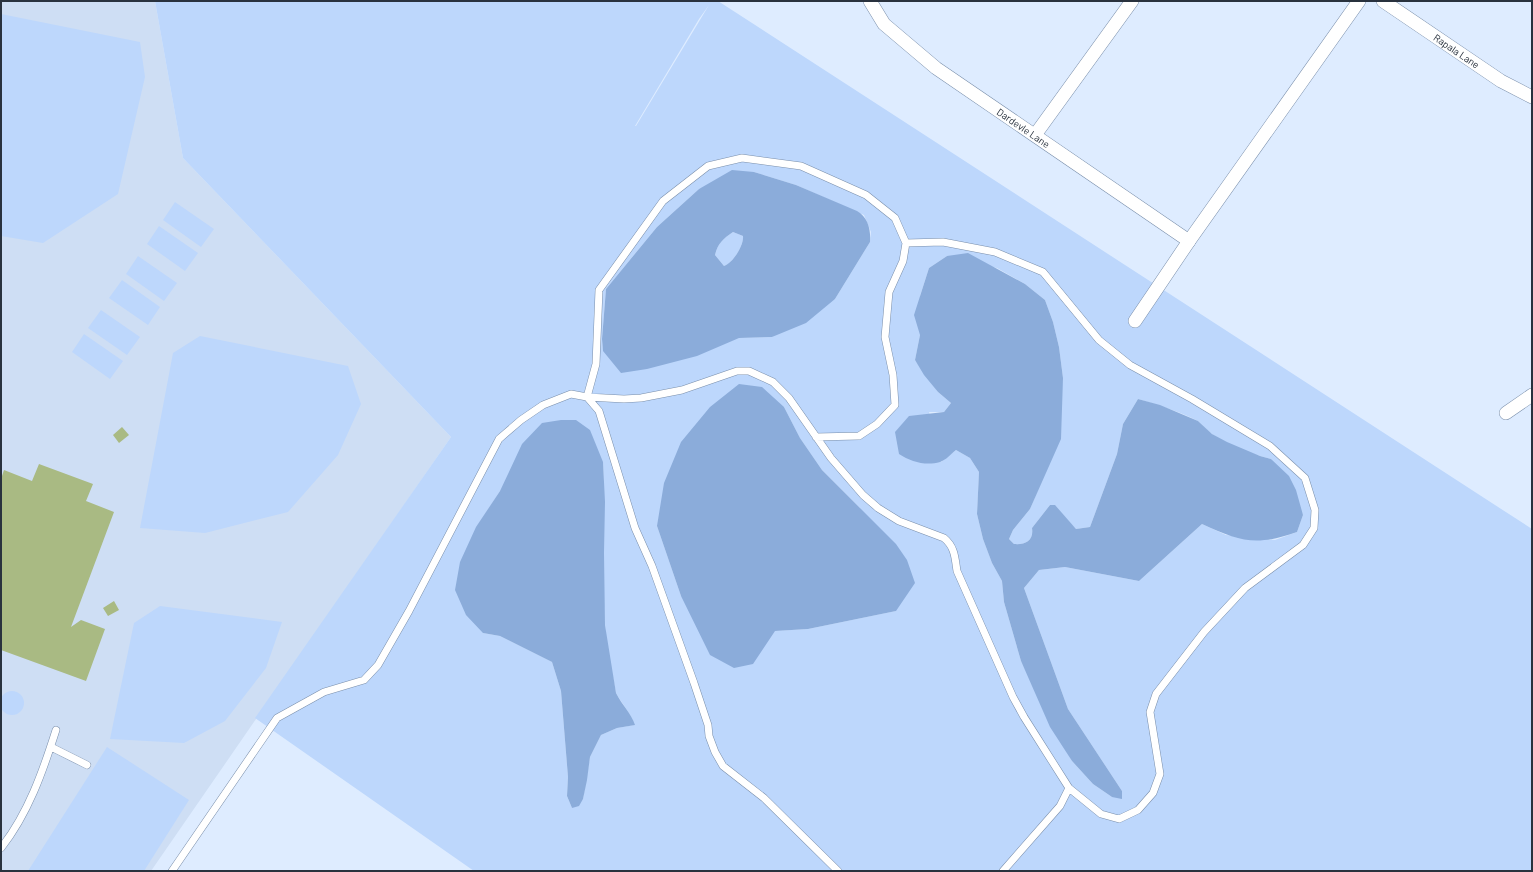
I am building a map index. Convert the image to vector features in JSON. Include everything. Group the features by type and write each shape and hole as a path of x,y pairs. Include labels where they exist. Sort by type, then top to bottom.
{"street":[{"name":"Dardevle Lane","path":"870,1 884,24 936,68 1189,241"},
{"path":"1035,135 1132,1"},
{"path":"1135,321 1189,241 1359,1"},
{"name":"Rapala Lane","path":"1383,1 1501,81 1532,97"},
{"path":"1506,413 1532,395"}],"lane":[{"path":"587,397 596,364 598,290 663,201 708,166 742,158 801,166 866,195 895,218 906,243 902,261 889,292 885,337 893,375 895,405 877,424 859,436 816,437"},
{"path":"172,871 277,718 324,692 364,680 378,665 409,611 499,439 521,420 542,405 571,394 587,397 624,399 656,395 682,390 737,370 749,371 773,382 789,398 846,477 878,508 900,521 944,538 950,543 954,551 957,571 1013,697 1069,788 1101,814 1119,819 1138,810 1153,792 1160,774 1150,712 1156,694 1204,632 1245,588 1303,545 1314,528 1315,510 1304,478 1270,446 1192,399 1130,365 1099,340 1043,272 995,252 943,242 906,243"},
{"path":"587,397 599,411 635,528 652,566 694,683 708,725 709,736 714,752 723,766 764,798 838,871"},
{"path":"1,848 23,814 51,747 56,730"},
{"path":"51,747 87,765"},
{"path":"1003,871 1060,806 1069,788"}],"shaded area":[{"path":"1,1 155,1 183,158 451,437 151,871 1,871"},
{"path":"155,1 718,1 1532,529 1532,871 474,871 255,718 451,437 183,158","holes":["709,5 635,126 699,19","754,172 796,185 864,215 871,232 870,242 835,299 772,337 739,338 603,351 602,339 606,289 657,227 699,189","947,256 997,268 1025,284 1045,300 1053,322 1059,347 1063,378 1051,459 1030,509 1013,530 1009,539 1014,544 1022,544 1030,539 1032,536 1032,528 1050,505 1076,529 1090,527 1117,454 1123,424 1138,399 1168,408 1198,421 1210,432 1225,442 1248,452 1271,459 1303,515 1297,532 1275,540 1226,535 1202,524 1139,581 1065,567 1039,570 1024,588 1068,709 1122,791 1112,797 1093,784 1072,761 1021,661 1004,602 1002,581 992,563 983,539 977,514 979,472 970,458 956,450 941,462 929,412 944,412 951,403 938,392 915,360 920,335 920,296 929,268","784,407 800,438 822,470 860,508 896,611 808,629 775,631 681,596 657,526","603,462 603,584 606,633 616,693 629,713 634,725 617,728 601,735 590,757 583,799 572,808 567,796 568,777 561,691 552,662 500,636 483,633 476,528 500,491"]},
{"path":"1,14 140,42 145,77 118,194 43,243 1,236"},
{"path":"732,170 754,172 796,185 861,214 868,224 870,242 835,299 806,323 772,337 739,338 697,356 647,369 621,373 603,351 602,339 606,289 657,227 699,189","holes":["733,232 743,236 742,244 737,253 731,261 724,266 715,255 719,244"]},
{"path":"175,202 214,229 201,247 163,220"},
{"path":"159,226 198,253 185,271 147,244"},
{"path":"733,232 743,236 742,244 734,258 724,266 715,255 721,242"},
{"path":"968,253 1025,284 1045,300 1053,322 1059,347 1063,378 1061,439 1030,509 1013,530 1009,539 1014,544 1022,544 1030,539 1032,536 1032,528 1050,505 1055,505 1076,529 1090,527 1117,454 1123,424 1138,399 1160,405 1198,421 1212,434 1227,442 1271,459 1289,476 1296,490 1303,515 1297,532 1282,537 1259,541 1227,535 1202,524 1139,581 1065,567 1039,570 1024,588 1068,709 1122,791 1122,799 1112,797 1093,784 1072,761 1050,727 1021,661 1004,602 1002,581 992,563 983,539 977,514 979,472 970,458 956,450 940,462 929,464 908,459 899,454 895,432 909,416 944,412 951,403 938,392 924,375 915,360 920,335 914,315 929,268 947,256"},
{"path":"138,256 177,283 164,301 126,274"},
{"path":"122,280 160,307 148,325 109,298"},
{"path":"101,310 140,337 127,355 88,328"},
{"path":"84,334 123,361 110,379 72,352"},
{"path":"200,336 348,366 361,404 338,455 288,512 205,533 140,528 173,353"},
{"path":"739,384 762,387 784,407 800,438 822,470 896,544 907,560 915,583 896,611 808,629 775,631 753,664 734,668 710,655 681,596 657,526 664,483 681,442 710,407"},
{"path":"561,420 576,420 590,430 603,462 605,502 605,625 616,693 635,725 617,728 601,735 590,757 583,799 579,806 572,808 567,796 568,777 561,691 552,662 500,636 483,633 466,615 455,590 460,562 476,527 500,491 522,444 542,423"},
{"path":"160,606 282,622 266,668 225,721 184,743 110,739 134,623"},
{"path":"12,691 20,695 24,703 20,711 12,715 4,711 0,703 4,695"},
{"path":"107,747 189,800 144,871 28,871"}],"building":[{"path":"122,427 129,435 119,443 113,435"},
{"path":"39,464 93,484 86,501 114,512 71,627 81,620 105,629 86,681 1,650 1,479 4,470 32,481"},
{"path":"114,601 119,610 108,616 103,608"}]}
